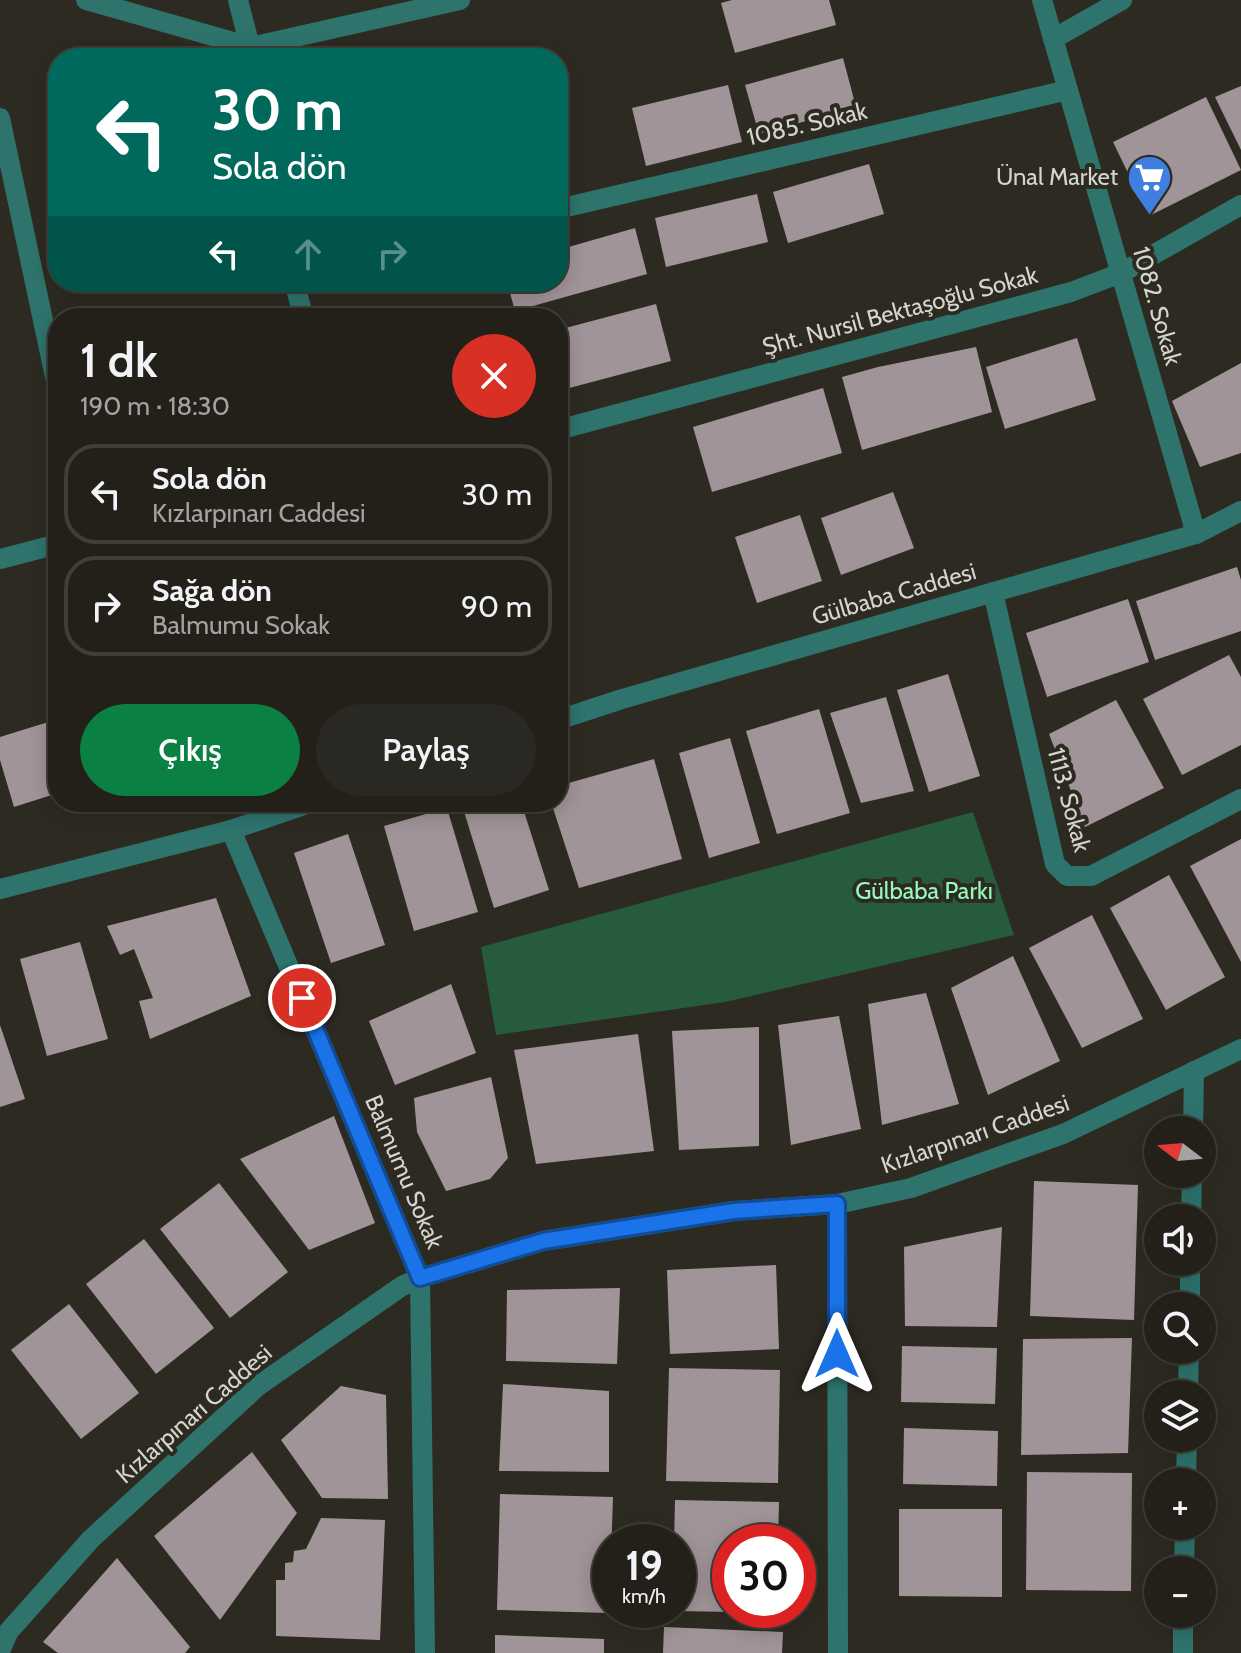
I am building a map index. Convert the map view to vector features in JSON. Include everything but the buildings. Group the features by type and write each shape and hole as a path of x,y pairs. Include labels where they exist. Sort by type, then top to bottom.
{"street":[{"path":"86,0 236,48"},
{"path":"238,0 251,48"},
{"path":"272,48 460,0"},
{"name":"1082. Sokak","path":"1042,0 1196,534"},
{"path":"1053,39 1122,0"},
{"name":"1085. Sokak","path":"568,207 1068,90"},
{"path":"0,118 48,344"},
{"name":"Şht. Nursil Bektaşoğlu Sokak","path":"568,427 1071,292 1121,273 1241,205"},
{"name":"Gülbaba Caddesi","path":"568,717 1196,534 1241,511"},
{"path":"0,559 48,547"},
{"name":"1113. Sokak","path":"993,592 1055,864 1067,876 1091,876 1241,799"},
{"path":"0,889 231,830 284,812"},
{"name":"Balmumu Sokak","path":"231,830 420,1278 425,1653"},
{"name":"Kızlarpınarı Caddesi","path":"0,1651 9,1631 91,1539 258,1386 402,1286 543,1241 734,1211 837,1204 911,1188 1063,1134 1241,1049"},
{"path":"1193,1116 1194,1071"},
{"path":"837,1204 838,1653"},
{"path":"1183,1628 1183,1653"}],"green space":[{"name":"Gülbaba Parkı","path":"973,812 1014,935 725,1002 496,1035 481,947"}],"place":[{"name":"Ünal Market","path":"1149,216"}],"route":[{"path":"302,998 420,1278 543,1241 734,1211 837,1204 837,1354"}]}
